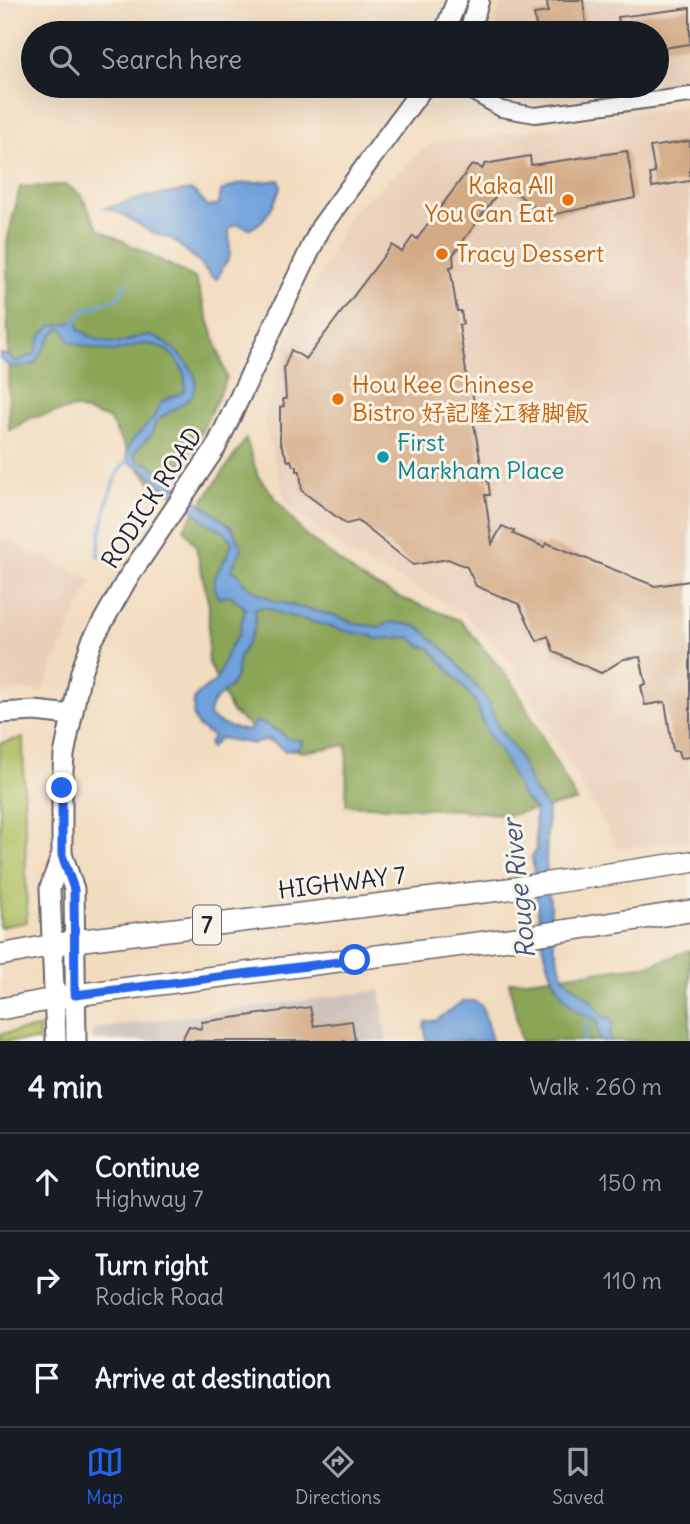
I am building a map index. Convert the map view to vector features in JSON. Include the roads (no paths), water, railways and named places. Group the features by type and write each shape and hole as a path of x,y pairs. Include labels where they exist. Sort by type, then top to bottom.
{"main road":[{"path":"449,21 457,0"},
{"path":"473,21 479,0"},
{"name":"RODICK ROAD","path":"76,1041 74,889 62,855 62,777 81,671 92,641 134,569 189,486 207,464 321,227 415,98"},
{"path":"0,713 35,711 71,715"},
{"name":"RODICK ROAD","path":"56,1041 50,888 62,855"},
{"name":"HIGHWAY 7","path":"0,955 75,941 508,889 690,862"},
{"name":"7","path":"0,1009 75,995 576,930 690,911"}],"street":[{"path":"669,98 690,95"},
{"path":"482,98 501,109 535,115 667,98"}],"water":[{"path":"279,180 281,186 270,211 256,226 250,229 237,224 229,229 230,255 217,279 172,239 151,232 120,213 104,208 146,197 190,190 208,207 219,204 221,191 238,184"},
{"path":"78,322 79,329 106,342 118,343 143,336 158,339 175,350 190,368 195,377 193,394 156,422 151,434 134,454 139,462 149,464 232,528 242,548 231,570 238,573 244,583 274,601 336,616 356,624 380,627 391,622 422,629 450,655 483,694 497,726 517,753 534,791 548,809 546,861 554,945 563,977 589,999 604,1017 611,1018 611,1041 600,1041 598,1020 578,1011 563,995 547,959 538,916 532,856 536,850 535,810 522,796 502,754 491,740 476,702 430,648 421,646 410,637 376,639 370,635 282,614 268,608 255,608 254,630 239,659 235,678 231,686 212,705 209,716 223,725 249,731 255,722 262,723 277,730 287,739 301,740 302,744 297,749 285,751 269,739 254,744 220,738 210,748 213,737 198,726 193,716 194,700 215,681 228,650 239,634 245,608 230,595 218,598 215,589 216,575 232,542 225,532 209,524 144,470 128,462 127,455 130,443 153,418 161,403 185,390 184,373 170,353 155,345 142,344 114,351 98,349 70,342 64,329 60,328 52,335 34,365 11,367 0,359 0,354 8,355 15,362 35,354 40,338 51,326"},
{"path":"463,1001 473,1001 482,1006 492,1041 427,1041 424,1026 426,1022 437,1020"}],"waterway":[{"path":"74,324 83,311 119,297 126,282"},
{"path":"98,556 112,486 128,460"},
{"path":"583,1041 588,1018"}],"place":[{"name":"Kaka All You Can Eat","path":"568,200"},
{"name":"Tracy Dessert","path":"442,254"},
{"name":"Hou Kee Chinese Bistro 好記隆江豬脚飯","path":"338,399"},
{"name":"First Markham Place","path":"383,457"}],"water label":[{"name":"Rouge River","path":"519,889"}]}
